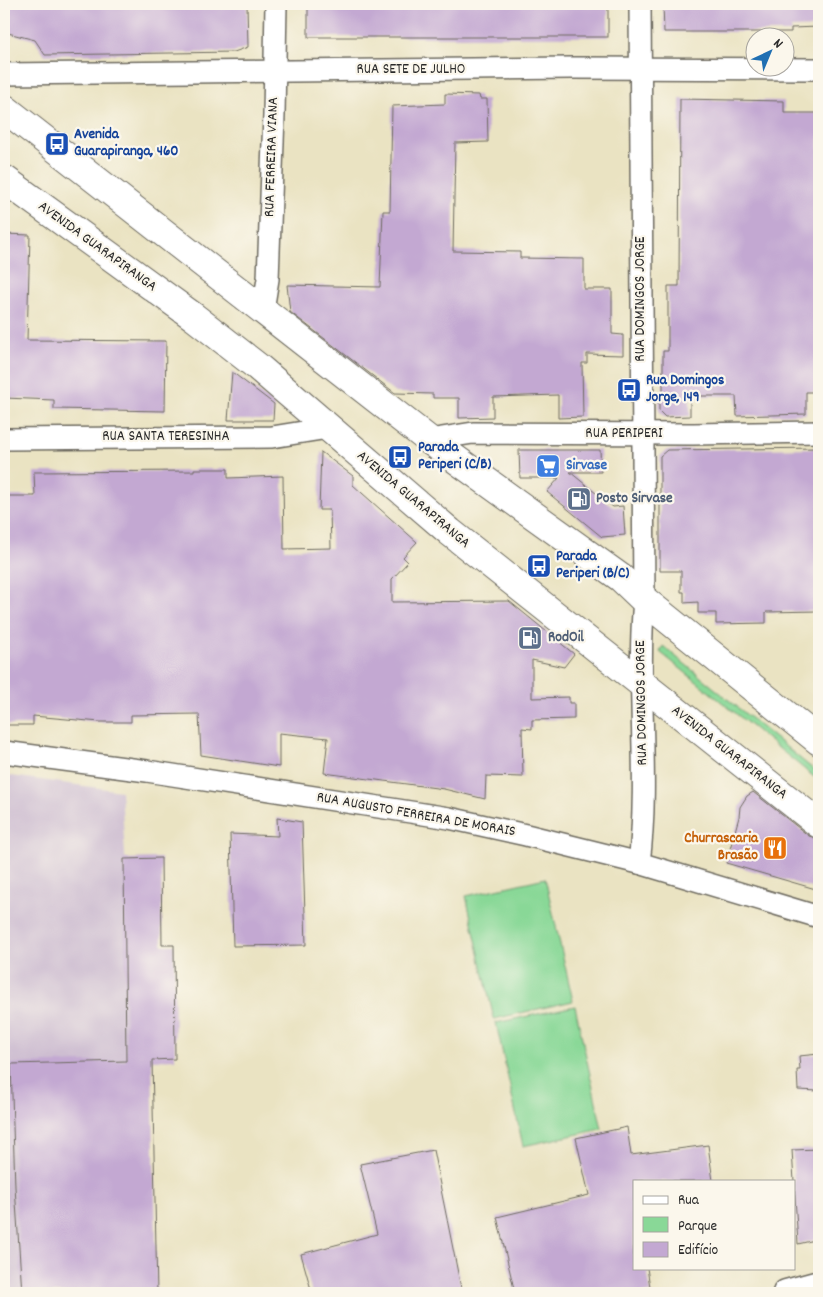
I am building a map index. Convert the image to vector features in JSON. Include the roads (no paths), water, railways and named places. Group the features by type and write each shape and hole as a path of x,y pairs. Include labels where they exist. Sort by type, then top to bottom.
{"main road":[{"path":"4,108 429,440 621,578 644,600 819,741"},
{"name":"AVENIDA GUARAPIRANGA","path":"4,179 194,317 258,367 450,532 819,824"}],"street":[{"name":"RUA FERREIRA VIANA","path":"263,310 268,279 276,4"},
{"name":"RUA DOMINGOS JORGE","path":"639,863 644,820 641,683 641,628 644,600 640,4"},
{"name":"RUA SETE DE JULHO","path":"4,74 819,68"},
{"name":"RUA SANTA TERESINHA","path":"4,439 272,437 328,428"},
{"name":"RUA PERIPERI","path":"429,440 473,433 693,434 819,432"},
{"name":"RUA AUGUSTO FERREIRA DE MORAIS","path":"4,752 148,771 449,818 639,863 819,917"},
{"path":"786,1293 819,1284"}],"place":[{"name":"Avenida Guarapiranga, 460","path":"57,144"},
{"name":"Rua Domingos Jorge, 149","path":"629,390"},
{"name":"Parada Periperi (C/B)","path":"400,457"},
{"name":"Sirvase","path":"548,466"},
{"name":"Posto Sirvase","path":"579,499"},
{"name":"Parada Periperi (B/C)","path":"539,566"},
{"name":"RodOil","path":"530,638"},
{"name":"Churrascaria Brasão","path":"775,848"}]}
